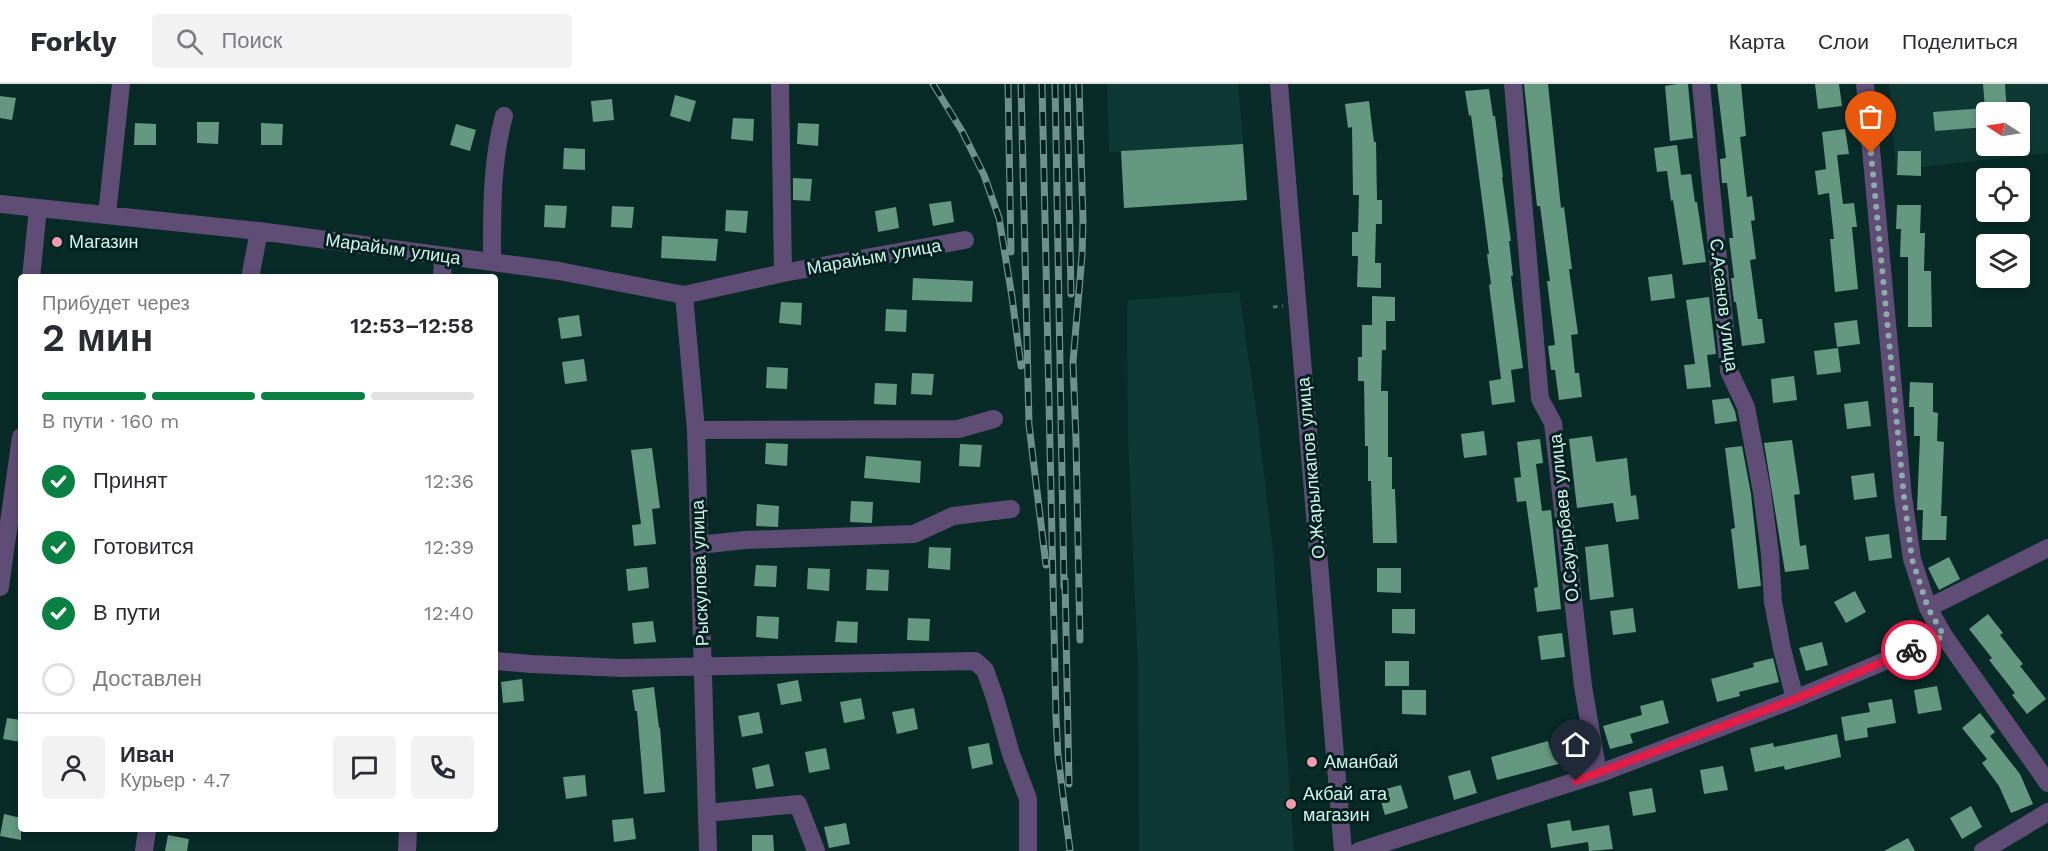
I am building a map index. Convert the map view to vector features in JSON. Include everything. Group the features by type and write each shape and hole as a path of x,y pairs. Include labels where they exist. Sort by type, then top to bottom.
{"street":[{"path":"107,215 121,84"},
{"name":"Марайым улица","path":"780,84 783,273"},
{"name":"О.Жарылкапов улица","path":"1279,84 1343,851"},
{"name":"О.Сауырбаев улица","path":"1513,84 1540,399 1553,423 1583,686 1598,774"},
{"name":"С.Асанов улица","path":"1701,84 1729,371 1746,407 1762,492 1773,602 1795,699"},
{"path":"1865,84 1904,497 1912,559 1928,608 1944,636 2048,783"},
{"path":"492,262 492,201 499,134 504,116"},
{"name":"Марайым улица","path":"0,204 259,231 559,271 684,295 783,273 965,240"},
{"path":"31,274 38,208"},
{"path":"251,274 259,231"},
{"path":"442,274 443,256"},
{"name":"Рыскулова улица","path":"684,295 696,430 708,851"},
{"path":"696,430 958,429 994,419"},
{"path":"0,587 18,458"},
{"path":"699,545 745,540 914,534 953,516 1011,509"},
{"path":"1928,608 2048,548"},
{"path":"1359,851 1598,774 1795,699 1944,636"},
{"path":"498,661 611,667 703,668 975,661 986,670 1011,754 1028,799 1028,851"},
{"path":"707,813 798,804 816,851"},
{"path":"1983,851 2048,812"},
{"path":"144,851 147,832"},
{"path":"407,851 408,832"}],"shaded area":[{"path":"1107,84 1238,84 1243,144 1109,152"},
{"path":"1889,84 2048,84 2048,153 2030,155 2030,102 1976,102 1976,156 2021,156 1896,170"},
{"path":"1239,292 1273,550 1294,851 1139,851 1138,670 1128,437 1127,300"}],"building":[{"path":"1524,84 1548,84 1561,208 1564,207 1572,269 1569,269 1578,334 1571,335 1575,373 1579,373 1582,397 1559,400 1555,370 1551,370 1548,346 1555,345 1547,281 1550,281 1540,206 1537,206"},
{"path":"1688,84 1693,138 1670,141 1665,86"},
{"path":"1717,84 1741,84 1746,136 1740,137 1747,197 1752,196 1755,220 1751,221 1756,259 1750,260 1758,319 1762,319 1765,343 1742,346 1731,278 1734,278 1729,238 1733,238 1727,183 1722,183 1720,159 1726,158"},
{"path":"1815,84 1839,84 1842,106 1818,109"},
{"path":"1983,84 2005,84 2006,102 1984,102"},
{"path":"1489,89 1493,116 1495,116 1511,241 1509,241 1513,276 1511,276 1523,368 1511,370 1515,402 1492,405 1489,381 1501,379 1489,285 1491,284 1487,254 1489,254 1471,115 1469,116 1465,91"},
{"path":"675,95 696,101 690,122 670,116"},
{"path":"0,96 16,98 12,120 0,118"},
{"path":"612,99 614,120 593,122 591,101"},
{"path":"1369,101 1374,142 1376,142 1377,200 1382,200 1382,224 1376,224 1375,263 1381,263 1381,288 1357,287 1358,256 1352,256 1352,232 1358,232 1359,195 1353,195 1352,127 1348,128 1345,104"},
{"path":"1976,109 1976,128 1935,131 1933,112"},
{"path":"733,118 754,119 753,141 731,139"},
{"path":"197,122 219,122 218,144 197,143"},
{"path":"135,123 156,124 156,145 134,145"},
{"path":"261,123 283,124 282,145 261,145"},
{"path":"798,123 819,124 818,146 797,144"},
{"path":"456,124 476,130 470,151 450,145"},
{"path":"1845,129 1849,154 1837,155 1843,204 1854,203 1857,227 1852,227 1858,289 1835,292 1830,239 1834,239 1829,193 1818,195 1815,171 1826,169 1822,132"},
{"path":"1243,144 1247,200 1124,208 1121,151"},
{"path":"1677,145 1681,175 1691,174 1706,262 1683,265 1667,171 1657,172 1654,148"},
{"path":"564,148 585,149 585,170 563,169"},
{"path":"1898,151 1921,151 1921,176 1897,175"},
{"path":"793,178 812,179 810,201 793,200"},
{"path":"951,201 954,222 933,226 929,204"},
{"path":"545,205 567,206 565,228 544,227"},
{"path":"1897,205 1921,205 1920,233 1925,233 1924,271 1931,271 1932,327 1908,327 1908,257 1900,257 1901,229 1896,229"},
{"path":"612,206 634,207 632,228 611,227"},
{"path":"896,207 899,228 878,232 875,211"},
{"path":"726,210 748,211 746,233 725,231"},
{"path":"662,236 718,239 716,261 661,258"},
{"path":"1672,274 1675,298 1651,301 1648,277"},
{"path":"913,278 973,281 972,302 912,300"},
{"path":"1372,296 1395,297 1395,321 1386,321 1386,350 1382,350 1381,391 1388,391 1388,457 1392,457 1392,489 1395,489 1397,543 1373,543 1371,481 1368,481 1368,446 1365,446 1364,381 1358,381 1358,357 1362,357 1362,325 1372,325"},
{"path":"1709,297 1716,354 1707,355 1711,387 1687,389 1684,365 1695,364 1686,300"},
{"path":"781,302 802,303 801,325 779,323"},
{"path":"886,309 907,310 906,332 885,331"},
{"path":"579,315 582,336 561,339 558,318"},
{"path":"1857,320 1860,344 1837,347 1834,323"},
{"path":"1838,348 1841,372 1817,375 1814,351"},
{"path":"584,359 587,381 565,384 562,362"},
{"path":"767,367 788,368 787,389 766,388"},
{"path":"912,373 934,374 932,395 911,394"},
{"path":"1794,376 1797,400 1773,403 1771,379"},
{"path":"1910,382 1933,383 1933,412 1938,413 1937,441 1944,442 1941,516 1947,516 1946,540 1922,540 1923,510 1917,510 1920,436 1914,436 1914,407 1909,407"},
{"path":"875,383 897,384 896,405 874,404"},
{"path":"1729,398 1737,421 1715,424 1712,400"},
{"path":"1868,401 1871,426 1847,429 1844,404"},
{"path":"1484,431 1487,455 1464,458 1461,434"},
{"path":"1592,436 1596,462 1627,458 1631,496 1636,495 1639,519 1616,522 1613,503 1577,508 1569,439"},
{"path":"1540,439 1543,463 1536,464 1542,511 1551,510 1561,609 1537,612 1534,588 1538,587 1526,501 1517,502 1514,478 1521,477 1517,442"},
{"path":"1792,440 1800,494 1794,495 1800,546 1806,545 1809,569 1785,572 1764,443"},
{"path":"766,443 788,444 787,466 765,464"},
{"path":"960,444 982,445 980,467 959,466"},
{"path":"1742,446 1751,494 1761,586 1738,589 1731,529 1735,528 1725,448"},
{"path":"652,448 660,508 652,509 656,544 634,546 632,525 641,524 631,450"},
{"path":"866,456 921,461 920,483 864,478"},
{"path":"1874,473 1877,497 1854,500 1851,476"},
{"path":"851,501 873,502 872,523 850,522"},
{"path":"757,504 779,506 778,527 756,526"},
{"path":"1889,534 1892,558 1869,561 1865,537"},
{"path":"1608,544 1614,597 1590,600 1585,547"},
{"path":"929,547 951,548 950,570 928,568"},
{"path":"1949,557 1960,579 1939,590 1928,568"},
{"path":"756,565 777,566 776,587 754,586"},
{"path":"647,567 649,588 628,591 626,569"},
{"path":"808,568 830,569 829,591 807,589"},
{"path":"1377,568 1401,568 1401,593 1377,592"},
{"path":"867,569 889,570 888,591 866,590"},
{"path":"1855,591 1866,612 1846,623 1834,602"},
{"path":"1633,608 1636,632 1613,635 1610,611"},
{"path":"1392,609 1415,609 1415,634 1392,633"},
{"path":"1988,614 2003,633 2000,635 2023,664 2020,666 2046,699 2027,714 2012,695 2015,693 1989,660 1992,658 1969,629"},
{"path":"757,616 779,617 778,639 756,637"},
{"path":"908,618 930,619 929,641 907,640"},
{"path":"653,621 656,642 634,644 632,623"},
{"path":"837,621 858,622 857,643 835,642"},
{"path":"1562,633 1565,657 1541,660 1538,636"},
{"path":"1822,642 1828,665 1806,671 1799,648"},
{"path":"1773,658 1779,682 1739,692 1740,696 1717,702 1711,679 1754,667 1753,663"},
{"path":"1385,661 1409,661 1409,686 1385,686"},
{"path":"522,679 524,701 503,703 501,682"},
{"path":"798,680 802,701 781,705 777,684"},
{"path":"1937,686 1942,710 1918,714 1914,690"},
{"path":"654,687 665,792 644,794 637,711 635,711 632,690"},
{"path":"1402,690 1426,690 1426,715 1402,714"},
{"path":"861,698 865,719 844,723 840,702"},
{"path":"1892,699 1896,723 1867,728 1868,737 1845,741 1841,717 1870,712 1868,703"},
{"path":"1663,700 1669,723 1630,734 1633,743 1610,749 1603,726 1642,715 1640,706"},
{"path":"914,708 918,729 897,734 892,712"},
{"path":"759,712 763,733 742,737 738,716"},
{"path":"1980,713 1995,732 1990,736 2020,774 2033,804 2011,813 1999,786 1982,763 1987,759 1962,728"},
{"path":"7,718 18,720 18,742 3,739"},
{"path":"1837,734 1841,757 1785,770 1784,766 1755,772 1750,748 1773,743 1774,747"},
{"path":"1581,740 1585,764 1564,770 1562,763 1497,780 1491,757 1548,741 1550,749"},
{"path":"989,743 993,764 972,769 968,747"},
{"path":"826,748 830,769 809,773 805,752"},
{"path":"769,764 774,786 756,789 752,768"},
{"path":"1723,766 1728,790 1704,794 1700,770"},
{"path":"1470,770 1477,793 1454,800 1448,776"},
{"path":"585,775 587,796 566,799 563,777"},
{"path":"1401,785 1408,808 1385,815 1378,791"},
{"path":"1652,788 1656,812 1633,816 1629,792"},
{"path":"1971,806 1982,827 1962,839 1950,818"},
{"path":"4,814 18,817 18,832 21,832 21,840 0,836"},
{"path":"633,818 636,839 614,842 612,820"},
{"path":"1570,820 1572,831 1609,825 1613,849 1589,851 1588,842 1551,848 1547,824"},
{"path":"846,823 850,844 829,848 824,827"},
{"path":"168,835 189,839 187,851 165,851"},
{"path":"752,835 773,835 774,851 752,851"},
{"path":"1908,838 1915,851 1884,851"}],"railway":[{"path":"933,84 962,131 984,175 999,218 1021,366"},
{"path":"1008,84 1011,252"},
{"path":"1021,84 1029,425 1046,565"},
{"path":"1042,84 1056,718 1058,756 1070,850"},
{"path":"1055,84 1064,587"},
{"path":"1067,84 1071,294"},
{"path":"1079,84 1083,221 1073,362 1080,640"},
{"path":"1065,580 1069,784"}],"way so far":[{"path":"1871,153 1912,559 1928,608 1944,636 1911,650"}],"place":[{"name":"Магазин","path":"57,242"},
{"name":"Аманбай","path":"1312,762"},
{"name":"Акбай ата магазин","path":"1291,804"}],"route":[{"path":"1576,781 1795,699 1911,650"}]}
